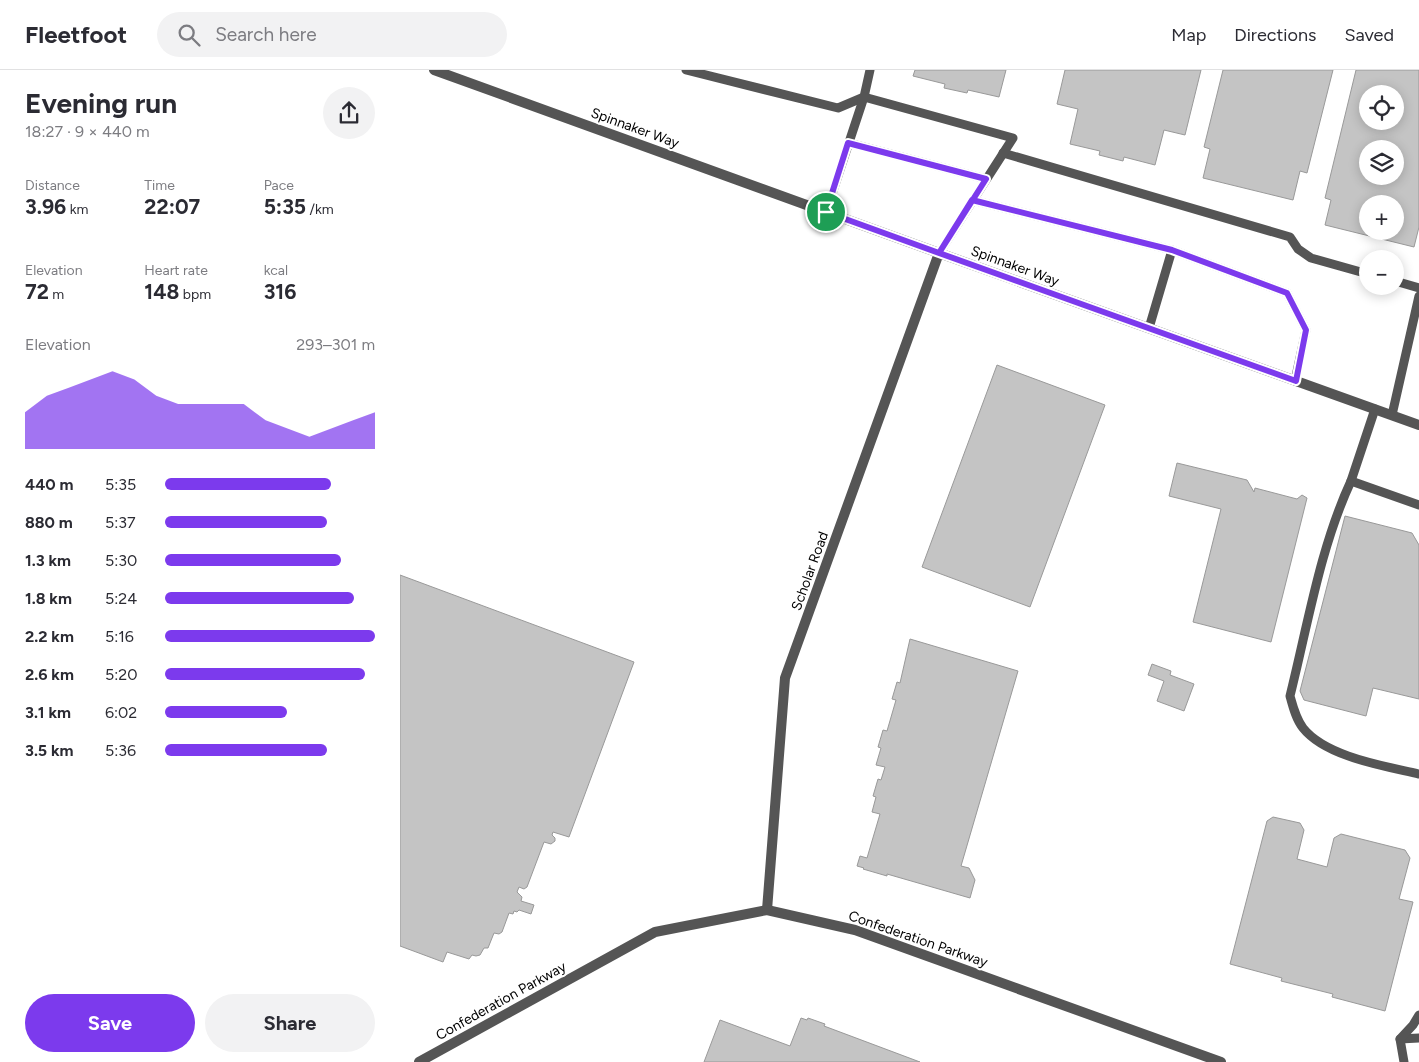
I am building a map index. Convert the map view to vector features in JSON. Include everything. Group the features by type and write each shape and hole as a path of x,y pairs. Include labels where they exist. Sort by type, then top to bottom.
{"street":[{"name":"Spinnaker Way","path":"441,71 939,253 1419,425"},
{"name":"Scholar Road","path":"767,910 785,678 939,253"},
{"name":"Confederation Parkway","path":"419,1062 656,932 767,910 856,930 1221,1062"}],"lane":[{"path":"686,70 838,108 864,97 1012,138 939,253"},
{"path":"826,212 864,97 870,70"},
{"path":"848,143 986,179"},
{"path":"1003,153 1290,237 1298,248 1311,258 1359,271"},
{"path":"972,200 1172,250 1287,293 1306,330 1296,381"},
{"path":"1150,328 1172,250"},
{"path":"1404,284 1419,288"},
{"path":"1392,415 1419,296"},
{"path":"1375,409 1351,480 1338,508 1290,696 1296,716 1304,728 1322,746 1365,761 1419,774"},
{"path":"1351,480 1419,505"},
{"path":"1400,1039 1413,1025 1419,1015"},
{"path":"1400,1039 1419,1038"},
{"path":"1400,1039 1404,1062"}],"building":[{"path":"915,70 1006,70 999,97 968,90 967,93 944,88 945,84 913,76"},
{"path":"1065,70 1201,70 1185,135 1164,130 1155,165 1124,157 1123,161 1099,155 1100,151 1070,144 1078,109 1057,104"},
{"path":"1223,70 1333,70 1307,173 1300,171 1293,200 1203,178 1210,149 1204,147"},
{"path":"1356,70 1419,70 1419,227 1414,247 1386,240 1404,240 1404,195 1359,195 1359,233 1325,225 1331,200 1325,198"},
{"path":"997,365 1105,405 1030,607 922,567"},
{"path":"1177,463 1247,480 1254,492 1255,488 1297,499 1302,495 1307,498 1271,642 1193,622 1221,509 1169,496"},
{"path":"1345,516 1412,533 1419,545 1419,699 1373,688 1366,716 1304,700 1300,691"},
{"path":"400,575 634,662 569,837 553,832 552,835 555,841 551,844 544,842 527,887 524,889 519,887 517,892 522,897 521,901 534,905 531,914 519,910 517,912 514,911 513,914 509,913 502,932 499,934 494,933 488,948 484,948 480,955 472,955 469,959 447,952 443,962 400,946"},
{"path":"910,639 1018,671 961,866 969,868 975,880 970,898 857,866 860,856 867,858 880,814 872,812 876,797 873,796 878,779 881,780 885,767 876,765 881,748 878,747 883,730 887,731 896,700 892,699 897,682 900,683"},
{"path":"1152,664 1171,671 1170,675 1194,684 1184,711 1157,701 1164,681 1148,675"},
{"path":"1273,817 1300,823 1304,830 1297,859 1327,867 1334,838 1341,834 1405,850 1410,858 1399,899 1413,902 1385,1011 1332,997 1333,994 1281,981 1282,978 1230,964 1267,821"},
{"path":"801,1018 807,1020 808,1018 825,1024 824,1026 920,1062 704,1062 720,1020 790,1046"}],"route":[{"path":"826,212 848,143 986,179 972,200 939,253 1296,381 1306,330 1287,293 1172,250 972,200 939,253 826,212"}]}
